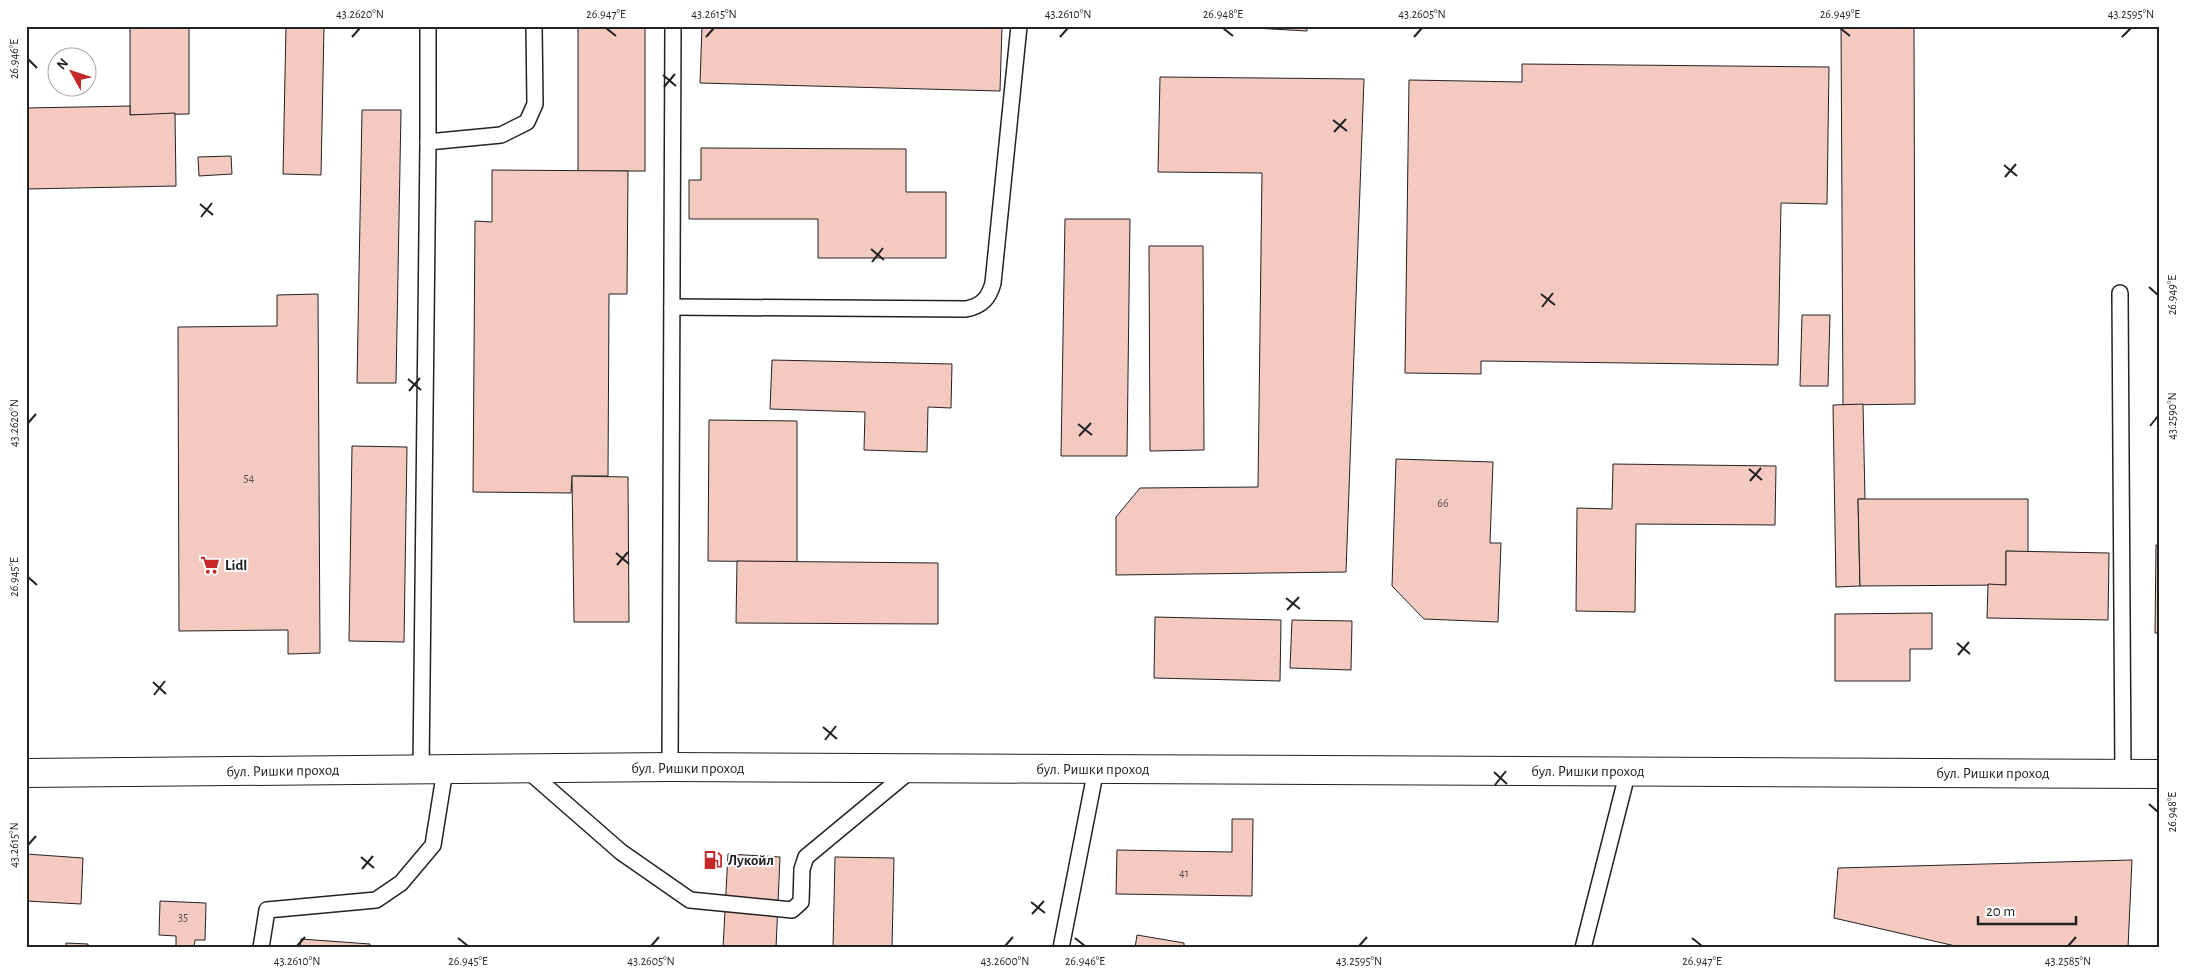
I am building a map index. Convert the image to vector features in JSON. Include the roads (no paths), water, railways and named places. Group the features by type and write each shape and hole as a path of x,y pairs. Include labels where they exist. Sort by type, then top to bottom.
{"main road":[{"name":"бул. Ришки проход","path":"26,773 670,767 2160,774"}],"lane":[{"path":"261,948 267,910 376,900 401,883 433,845 428,26"},
{"path":"428,142 501,135 527,122 535,104 534,26"},
{"path":"670,767 673,26"},
{"path":"672,307 966,309 982,304 988,298 994,284 1019,26"},
{"path":"2120,293 2123,774"},
{"path":"526,769 621,852 690,900 792,910 801,902 802,869 806,857 913,768"},
{"path":"1061,948 1096,768"},
{"path":"1583,948 1628,771"}],"place":[{"name":"Lidl","path":"210,565"},
{"name":"Лукойл","path":"713,860"}]}
